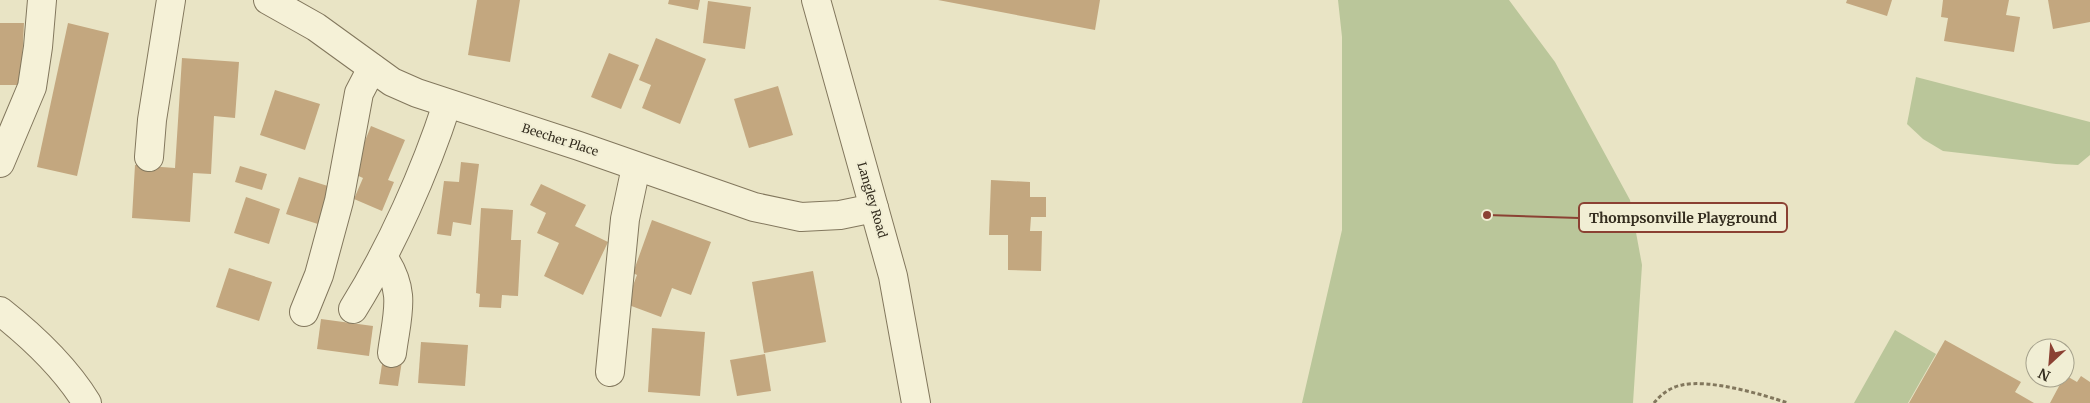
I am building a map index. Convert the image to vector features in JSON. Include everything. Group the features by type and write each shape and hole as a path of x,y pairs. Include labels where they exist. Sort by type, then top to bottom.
{"street":[{"path":"0,163 32,87 42,0"},
{"path":"149,157 152,120 171,0"},
{"name":"Beecher Place","path":"268,0 316,28 404,89 447,104 579,146 730,200 778,213 801,217 824,216 848,214 874,208"},
{"name":"Langley Road","path":"816,0 900,309 916,403"},
{"path":"304,312 319,275 339,201 359,93 372,68"},
{"path":"353,309 384,257 435,142 447,104"},
{"path":"610,372 625,219 636,167"},
{"path":"384,257 394,272 398,292 398,313 392,353"},
{"path":"0,311 32,337 80,392 87,403"}],"path":[{"path":"1654,403 1669,389 1682,385 1699,384 1761,394 1788,403"}],"green space":[{"path":"1338,0 1509,0 1555,62 1630,200 1642,265 1633,403 1302,403 1342,230 1342,37"},
{"path":"1916,77 2090,122 2090,155 2078,165 1943,151 1923,139 1907,124"},
{"path":"1895,330 1936,354 1908,403 1854,403"}],"building":[{"path":"477,0 520,0 510,62 468,55"},
{"path":"669,0 700,0 698,10 668,4"},
{"path":"938,0 1100,0 1095,30"},
{"path":"1847,0 1892,0 1887,16 1846,3"},
{"path":"1943,0 2009,0 2006,15 2020,17 2014,52 1944,41 1948,18 1941,17"},
{"path":"2048,0 2090,0 2090,22 2053,29"},
{"path":"708,1 751,7 745,49 703,43"},
{"path":"0,23 24,23 21,85 0,85"},
{"path":"68,23 109,33 77,176 37,167"},
{"path":"656,38 706,59 680,124 642,108 651,85 639,80"},
{"path":"609,53 639,65 621,109 591,97"},
{"path":"182,58 239,62 235,118 214,116 211,174 193,173 190,222 132,218 135,165 175,168"},
{"path":"778,86 793,135 749,148 734,99"},
{"path":"275,90 320,104 305,150 260,135"},
{"path":"371,126 405,140 388,180 394,182 382,211 354,199 363,178 352,173"},
{"path":"461,162 479,164 471,225 453,222 451,236 437,234 444,181 459,182"},
{"path":"240,166 267,174 262,190 235,182"},
{"path":"299,177 331,187 318,224 286,214"},
{"path":"991,180 1030,182 1030,197 1046,197 1046,217 1031,217 1030,231 1042,231 1041,271 1008,270 1008,235 989,235"},
{"path":"541,184 586,205 575,226 608,242 583,295 544,276 559,243 537,233 546,213 530,205"},
{"path":"246,197 280,209 269,244 234,233"},
{"path":"481,208 513,210 511,240 521,240 518,296 502,295 501,308 479,307 480,294 476,293"},
{"path":"652,220 711,242 691,295 672,288 661,317 626,304 637,275 633,273"},
{"path":"229,268 272,282 259,321 216,307"},
{"path":"813,271 826,342 764,353 752,282"},
{"path":"321,319 373,326 369,356 317,349"},
{"path":"652,328 705,332 700,396 648,392"},
{"path":"1945,340 2021,382 2015,392 2034,403 1909,403"},
{"path":"421,342 468,345 465,386 418,383"},
{"path":"765,354 771,391 737,396 730,360"},
{"path":"383,358 402,361 398,386 379,384"},
{"path":"2081,376 2090,382 2090,403 2050,403 2058,388 2075,388 2075,381 2077,382"}],"place":[{"name":"Thompsonville Playground","path":"1487,215"}]}
